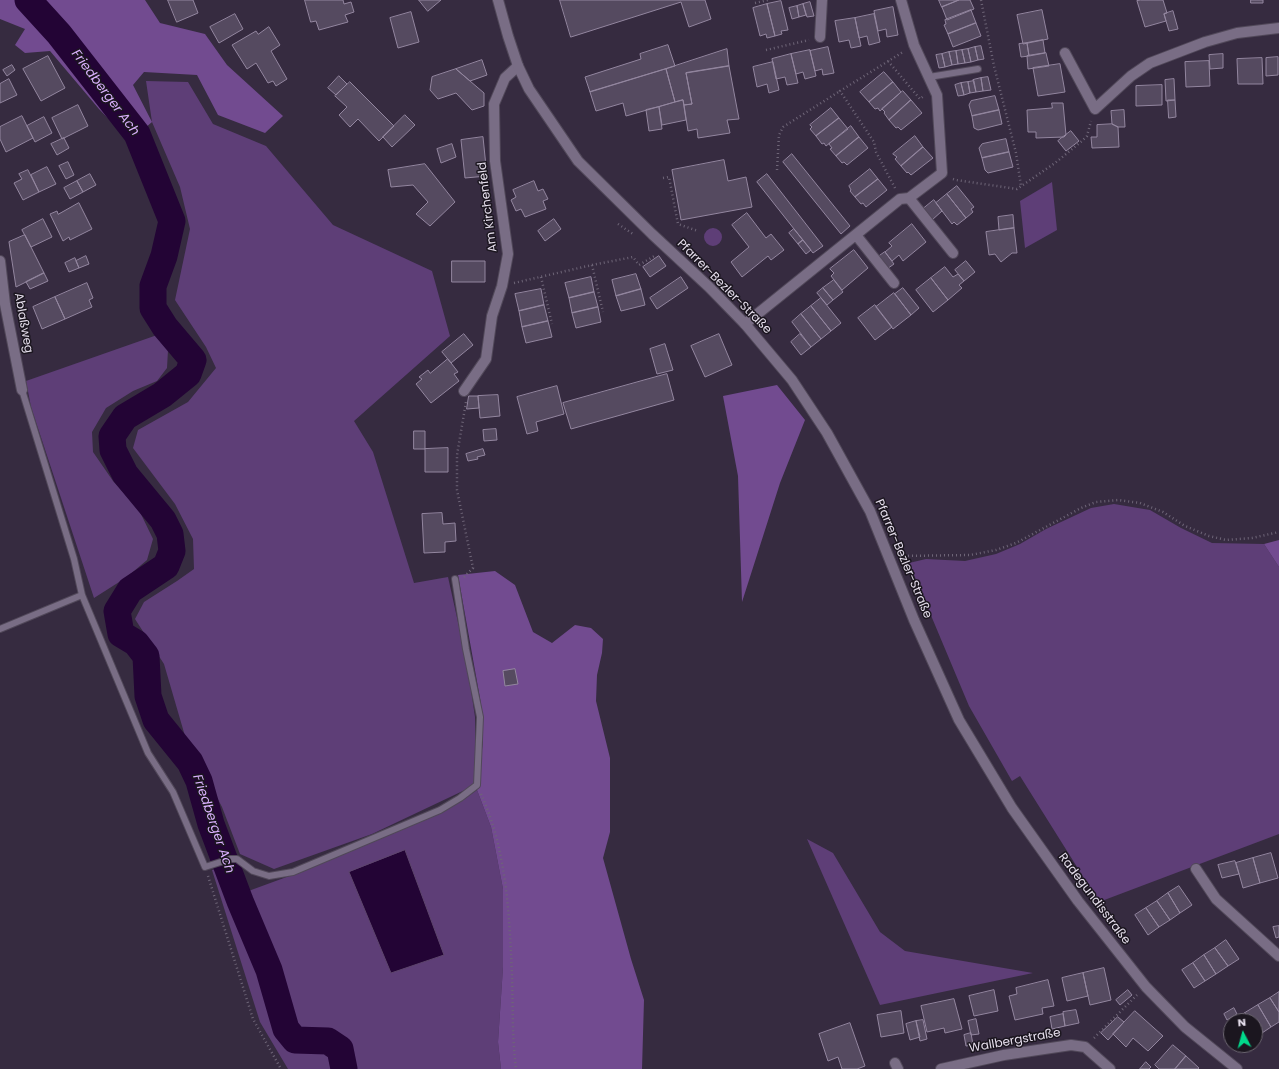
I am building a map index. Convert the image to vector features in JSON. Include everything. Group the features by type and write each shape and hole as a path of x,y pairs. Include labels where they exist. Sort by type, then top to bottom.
{"street":[{"name":"Pfarrer-Bezler-Straße","path":"498,0 518,66 529,89 578,161 652,234 709,287 745,324 792,380 827,433 870,511 914,620 959,720"},
{"path":"820,37 822,0"},
{"path":"745,324 856,235 942,173 937,95 914,45 900,0"},
{"path":"1065,53 1095,109 1131,76 1155,61 1205,42 1230,35 1279,28"},
{"name":"Am Kirchenfeld","path":"465,390 486,359 492,316 502,286 508,254 495,161 494,104 505,78 518,66"},
{"path":"905,199 954,253"},
{"path":"856,235 894,283"},
{"name":"Ablaßweg","path":"0,261 5,304 22,390"},
{"name":"Radegundisstraße","path":"959,720 1012,808 1078,901 1146,987 1185,1027 1237,1069"},
{"path":"1196,869 1216,899 1279,956"},
{"name":"Wallbergstraße","path":"941,1069 1004,1055 1071,1044 1085,1047"},
{"path":"1085,1047 1110,1069"}],"lane":[{"path":"929,77 978,69"},
{"path":"22,390 74,559 82,595 148,753 172,792 205,867 214,863 237,859 253,871 269,876 293,872 440,810 460,798 477,785 480,716 466,649 455,582"},
{"path":"0,629 82,595"}],"path":[{"path":"755,3 768,0"},
{"path":"981,0 994,66 1016,153 1021,186"},
{"path":"766,50 820,37"},
{"path":"777,170 779,135 782,127 914,45"},
{"path":"888,61 920,99 934,88"},
{"path":"840,91 874,142 876,152 905,199"},
{"path":"942,173 956,180 1017,189 1055,163 1087,136 1095,109"},
{"path":"663,178 669,177 678,224 698,231"},
{"path":"502,286 633,257 639,265 659,253"},
{"path":"592,265 603,312"},
{"path":"541,277 552,324"},
{"path":"455,582 473,568 457,490 457,455 468,393 465,390"},
{"path":"887,556 970,555 996,550 1016,543 1081,508 1096,502 1118,500 1140,503 1163,512 1185,526 1209,536 1226,540 1252,538 1279,532"},
{"path":"477,785 490,815 500,848 506,886 512,975 513,1047 516,1069"},
{"path":"205,867 253,1019 281,1069"},
{"path":"1085,1047 1146,987"}],"shaded area":[{"path":"0,0 145,0 160,23 205,34 227,65 283,116 265,133 218,115 197,75 144,72 133,85 152,122 130,141 99,109 50,51 25,53 15,45 25,29 0,19"},
{"path":"146,81 188,82 213,124 266,146 333,225 432,271 450,336 354,421 373,452 414,583 448,577 467,663 475,717 475,783 467,789 372,834 274,869 240,854 222,807 185,736 164,664 135,619 144,602 194,569 193,539 175,504 133,448 138,430 188,402 216,368 206,347 175,300 190,229 180,187 152,122"},
{"path":"1052,182 1057,230 1025,248 1020,201"},
{"path":"709,228 717,228 722,233 720,244 717,246 709,246 704,241 704,233"},
{"path":"160,334 168,350 167,368 157,381 133,391 106,408 92,432 93,452 113,481 139,510 153,539 147,560 127,577 94,598 31,407 26,381"},
{"path":"777,385 805,420 780,483 742,602 738,476 723,396"},
{"path":"1114,504 1150,510 1181,528 1212,543 1264,544 1279,567 1279,834 1099,902 1020,776 1012,781 969,706 909,563 926,559 965,561 996,554 1020,544 1046,529 1091,508"},
{"path":"1279,540 1279,567 1264,544"},
{"path":"495,571 515,585 533,632 552,643 575,625 591,628 603,639 602,653 597,675 596,701 610,758 610,832 603,858 644,1000 642,1069 501,1069 498,1042 503,967 503,889 491,827 477,790 483,741 481,704 458,575"},
{"path":"477,790 491,827 503,889 503,967 498,1042 501,1069 288,1069 260,1022 212,870 223,867 282,1036 300,1031 288,1027 270,956 243,893 303,871 411,825 460,802"},
{"path":"807,839 833,853 880,932 905,951 1033,973 880,1005"},
{"path":"405,850 444,955 391,973 349,872"}],"building":[{"path":"168,0 193,0 198,13 177,22"},
{"path":"305,0 343,0 344,4 351,2 354,12 345,15 348,22 319,30 316,21 311,22"},
{"path":"419,0 441,0 428,11"},
{"path":"560,0 705,0 711,19 689,27 681,2 571,37"},
{"path":"939,0 959,0 942,7"},
{"path":"959,0 970,0 974,9 947,20 942,7"},
{"path":"1163,0 1167,13 1164,14 1166,21 1145,27 1137,1"},
{"path":"1251,0 1263,0 1263,3 1251,3"},
{"path":"781,1 788,30 781,31 782,34 775,36 767,4"},
{"path":"810,2 814,16 807,17 803,4"},
{"path":"767,4 775,36 767,38 766,34 760,36 753,8"},
{"path":"803,4 806,15 799,17 797,6"},
{"path":"797,6 799,17 792,19 789,8"},
{"path":"893,7 898,35 887,37 886,29 878,31 874,11"},
{"path":"971,10 976,23 948,34 944,25 946,24 945,20"},
{"path":"1042,10 1048,39 1023,44 1017,15"},
{"path":"1173,11 1178,29 1169,31 1164,14"},
{"path":"411,12 419,42 398,48 390,18"},
{"path":"235,14 243,29 219,43 210,27"},
{"path":"874,14 880,42 869,45 867,36 859,38 855,18"},
{"path":"855,18 861,46 851,48 849,40 839,42 835,21"},
{"path":"976,23 981,36 953,47 948,34"},
{"path":"269,27 280,45 271,51 287,79 276,86 273,81 268,83 256,63 247,69 232,45 256,31 258,34"},
{"path":"1043,40 1045,53 1029,56 1027,43"},
{"path":"1027,43 1029,56 1021,57 1019,44"},
{"path":"668,45 675,66 590,92 585,77 641,59 640,54"},
{"path":"981,46 984,59 978,60 975,47"},
{"path":"828,47 834,73 823,75 822,69 815,71 810,51"},
{"path":"975,47 978,60 971,62 968,49"},
{"path":"727,49 729,66 686,73 692,104 684,105 683,100 675,102 666,69"},
{"path":"968,49 971,62 965,63 962,50"},
{"path":"810,50 816,76 805,79 803,72 796,74 791,54"},
{"path":"962,50 965,63 958,64 956,51"},
{"path":"956,51 958,64 952,65 949,52"},
{"path":"949,52 952,65 945,67 942,54"},
{"path":"1046,53 1049,66 1028,69 1027,56"},
{"path":"791,54 798,83 787,85 785,77 776,79 772,59"},
{"path":"942,54 945,67 939,68 936,55"},
{"path":"1223,54 1223,68 1210,69 1209,55"},
{"path":"48,56 65,88 41,101 23,69"},
{"path":"1278,57 1278,75 1266,76 1266,58"},
{"path":"1262,58 1263,84 1238,84 1237,59"},
{"path":"482,60 487,75 470,81 456,69"},
{"path":"1209,61 1210,86 1186,87 1185,62"},
{"path":"773,62 779,90 769,93 767,84 757,87 753,67"},
{"path":"1060,64 1065,92 1038,96 1033,68"},
{"path":"12,65 15,70 7,76 3,70"},
{"path":"729,66 739,119 727,120 730,133 698,138 697,129 688,131 684,105 692,104 686,73"},
{"path":"456,69 484,93 484,106 472,110 456,93 438,99 430,90 432,77"},
{"path":"666,69 675,102 626,116 623,103 596,111 590,92"},
{"path":"884,72 893,82 869,102 860,92"},
{"path":"339,76 347,84 336,95 328,88"},
{"path":"988,77 991,90 983,91 981,78"},
{"path":"981,78 983,91 976,92 973,80"},
{"path":"9,79 17,95 0,103 0,84"},
{"path":"1174,79 1175,100 1166,101 1165,80"},
{"path":"974,81 976,92 970,93 968,82"},
{"path":"350,82 394,126 379,141 358,119 350,127 339,115 347,107 335,96"},
{"path":"893,82 901,92 880,111 878,108 875,109 869,102"},
{"path":"968,82 970,93 964,95 961,83"},
{"path":"961,83 964,95 958,96 955,85"},
{"path":"1162,85 1162,105 1136,106 1136,86"},
{"path":"903,91 911,100 889,120 882,109"},
{"path":"995,96 999,110 972,116 969,105 971,101"},
{"path":"683,100 686,120 662,125 659,107"},
{"path":"911,100 922,113 901,130 898,127 896,128 889,120"},
{"path":"1168,100 1175,100 1176,117 1169,118"},
{"path":"1052,103 1063,103 1066,135 1064,137 1036,138 1036,132 1028,132 1027,110 1052,108"},
{"path":"78,105 88,126 62,139 52,118"},
{"path":"659,107 662,129 649,131 646,110"},
{"path":"831,108 839,118 816,136 810,129 812,127 810,125"},
{"path":"999,110 1002,124 978,130 974,128 972,116"},
{"path":"1124,110 1125,127 1118,127 1112,124 1111,111"},
{"path":"405,115 415,125 392,147 383,137"},
{"path":"22,116 33,138 6,152 0,139 0,127"},
{"path":"44,117 52,133 35,142 27,126"},
{"path":"839,118 848,129 826,146 824,143 822,144 816,136"},
{"path":"1112,124 1118,127 1119,147 1092,148 1091,137 1097,137 1097,125"},
{"path":"851,126 859,137 836,156 830,149 832,148 829,144"},
{"path":"1071,131 1079,141 1066,151 1058,141"},
{"path":"915,136 923,147 901,166 895,159 897,157 893,154"},
{"path":"483,137 487,176 465,178 461,140"},
{"path":"859,137 868,148 847,165 844,162 842,163 836,156"},
{"path":"64,138 69,148 57,155 51,144"},
{"path":"1006,139 1009,152 982,158 979,148 982,144"},
{"path":"452,144 456,157 441,163 437,149"},
{"path":"923,147 933,158 911,175 908,172 907,173 901,166"},
{"path":"1009,152 1013,167 988,173 985,170 982,158"},
{"path":"792,154 850,226 841,234 783,162"},
{"path":"724,160 728,181 746,177 752,207 681,220 672,170"},
{"path":"68,162 74,175 66,179 59,166"},
{"path":"425,164 455,202 430,226 416,214 428,202 413,185 391,187 388,170"},
{"path":"47,167 56,184 39,192 31,175"},
{"path":"870,169 878,179 855,197 850,191 849,186"},
{"path":"28,170 39,192 23,200 14,183 22,179 19,174"},
{"path":"90,174 96,185 83,192 77,181"},
{"path":"767,174 823,246 813,253 757,182"},
{"path":"878,179 887,190 866,207 855,197"},
{"path":"77,181 83,192 70,199 64,188"},
{"path":"534,181 538,191 543,189 548,199 543,201 546,209 525,217 521,209 516,211 511,200 516,197 513,190"},
{"path":"957,186 974,207 971,209 973,212 966,218 947,194"},
{"path":"947,194 966,218 957,225 954,222 952,224 936,203"},
{"path":"934,200 942,211 932,220 923,209"},
{"path":"79,203 92,229 70,240 69,237 63,241 50,214 57,211 58,214"},
{"path":"747,213 766,238 771,234 784,250 771,260 768,256 742,277 731,262 749,247 732,225"},
{"path":"1013,215 1014,228 999,230 998,217"},
{"path":"43,219 52,237 31,247 22,230"},
{"path":"554,219 561,229 545,241 538,231"},
{"path":"912,224 926,242 903,261 899,255 892,261 885,252 892,246 889,243"},
{"path":"1014,228 1017,253 1012,253 1001,262 995,254 989,255 986,232"},
{"path":"794,229 803,240 798,244 789,233"},
{"path":"25,235 44,273 16,287 9,242"},
{"path":"803,240 811,250 806,254 798,244"},
{"path":"854,250 868,268 842,290 831,276 834,273 830,269"},
{"path":"885,252 894,264 887,269 878,257"},
{"path":"86,256 89,264 79,268 76,261"},
{"path":"659,256 666,266 650,277 643,267"},
{"path":"75,258 79,268 69,272 65,263"},
{"path":"452,261 485,261 485,282 452,282"},
{"path":"966,261 975,272 964,281 955,270"},
{"path":"945,267 953,277 958,274 964,281 959,285 962,288 948,300 931,278"},
{"path":"44,273 48,281 30,289 26,282"},
{"path":"636,274 641,289 616,296 612,280"},
{"path":"591,277 594,292 569,298 565,283"},
{"path":"681,277 688,288 657,309 650,298"},
{"path":"931,278 948,300 933,312 916,290"},
{"path":"834,280 843,292 833,300 823,288"},
{"path":"87,283 93,298 89,300 92,307 65,319 55,297"},
{"path":"823,288 833,300 827,305 817,293"},
{"path":"903,288 919,308 911,315 895,294"},
{"path":"541,289 544,305 519,311 515,294"},
{"path":"641,289 645,305 621,311 616,296"},
{"path":"594,292 598,307 572,313 569,298"},
{"path":"894,293 911,315 893,329 876,307"},
{"path":"55,297 65,319 42,329 33,307"},
{"path":"821,298 841,323 831,331 811,306"},
{"path":"544,305 548,321 522,327 519,311"},
{"path":"875,305 892,327 875,340 858,318"},
{"path":"811,306 831,331 821,339 801,314"},
{"path":"598,307 601,322 576,328 572,313"},
{"path":"801,314 821,339 811,347 792,322"},
{"path":"548,321 552,337 526,343 522,327"},
{"path":"464,334 473,345 451,363 442,352"},
{"path":"719,334 732,365 705,377 691,346"},
{"path":"800,334 811,347 801,355 791,342"},
{"path":"665,344 673,370 657,374 650,349"},
{"path":"448,359 458,372 454,374 459,381 431,403 416,384 422,379 419,377 428,370 430,373"},
{"path":"667,374 674,400 571,429 563,403"},
{"path":"557,386 564,414 536,422 538,431 527,434 517,397"},
{"path":"498,395 500,416 480,418 478,396"},
{"path":"469,396 478,396 479,408 467,409"},
{"path":"496,429 497,440 484,441 483,430"},
{"path":"414,431 425,431 425,449 414,449"},
{"path":"448,448 448,472 425,472 425,449"},
{"path":"483,449 485,455 477,457 478,459 468,461 466,454"},
{"path":"442,513 443,524 455,523 456,541 445,542 445,552 424,553 422,514"},
{"path":"515,669 518,684 505,686 503,671"},
{"path":"1271,853 1278,878 1260,883 1253,858"},
{"path":"1253,858 1260,883 1243,888 1236,863"},
{"path":"1235,861 1239,874 1222,878 1218,865"},
{"path":"1179,886 1192,905 1180,913 1168,893"},
{"path":"1168,893 1180,913 1170,920 1157,901"},
{"path":"1157,901 1170,920 1159,927 1146,908"},
{"path":"1146,908 1159,927 1148,935 1135,915"},
{"path":"1279,926 1279,937 1276,938 1273,927"},
{"path":"1226,940 1239,959 1228,966 1215,948"},
{"path":"1215,948 1228,966 1216,974 1204,955"},
{"path":"1204,955 1216,974 1205,981 1193,963"},
{"path":"1193,963 1205,981 1194,988 1182,970"},
{"path":"1104,968 1111,1000 1090,1005 1083,973"},
{"path":"1083,973 1088,996 1067,1001 1062,978"},
{"path":"1048,980 1054,1006 1042,1008 1043,1014 1015,1020 1009,996 1017,994 1016,988"},
{"path":"994,990 998,1011 974,1016 969,996"},
{"path":"1128,990 1132,995 1120,1005 1116,1000"},
{"path":"1279,992 1279,1012 1270,998"},
{"path":"1270,998 1279,1012 1279,1022 1271,1027 1258,1005"},
{"path":"954,999 962,1029 945,1033 944,1028 927,1032 921,1006"},
{"path":"1258,1005 1263,1013 1245,1013"},
{"path":"1234,1008 1236,1013 1226,1013"},
{"path":"1076,1010 1079,1023 1065,1026 1063,1012"},
{"path":"901,1011 904,1033 881,1037 877,1015"},
{"path":"1135,1011 1163,1036 1148,1051 1133,1038 1126,1047 1113,1034"},
{"path":"1263,1013 1271,1027 1263,1032"},
{"path":"1063,1014 1065,1026 1052,1029 1050,1017"},
{"path":"1118,1017 1124,1022 1108,1040 1101,1033"},
{"path":"976,1019 979,1034 971,1035 968,1021"},
{"path":"923,1020 927,1039 920,1041 916,1021"},
{"path":"916,1021 920,1037 910,1040 906,1024"},
{"path":"850,1023 865,1066 857,1069 842,1069 838,1057 828,1061 819,1034"},
{"path":"971,1033 973,1045 966,1046 964,1035"},
{"path":"1173,1045 1186,1056 1175,1069 1159,1069 1155,1065"},
{"path":"1186,1056 1199,1068 1198,1069 1175,1069"},
{"path":"1146,1062 1151,1067 1149,1069 1140,1069"}],"waterway":[{"name":"Friedberger Ach","path":"28,0 59,34 137,134 172,221 164,256 153,286 153,308 165,327 193,360 188,374 162,395 125,417 112,436 113,450 125,474 163,520 170,534 172,551 166,566 130,590 117,611 121,634 136,643 146,656 148,696 156,720 190,762 199,781 211,824 240,901 269,970 286,1029 295,1040 328,1041 340,1049 344,1069"}]}
